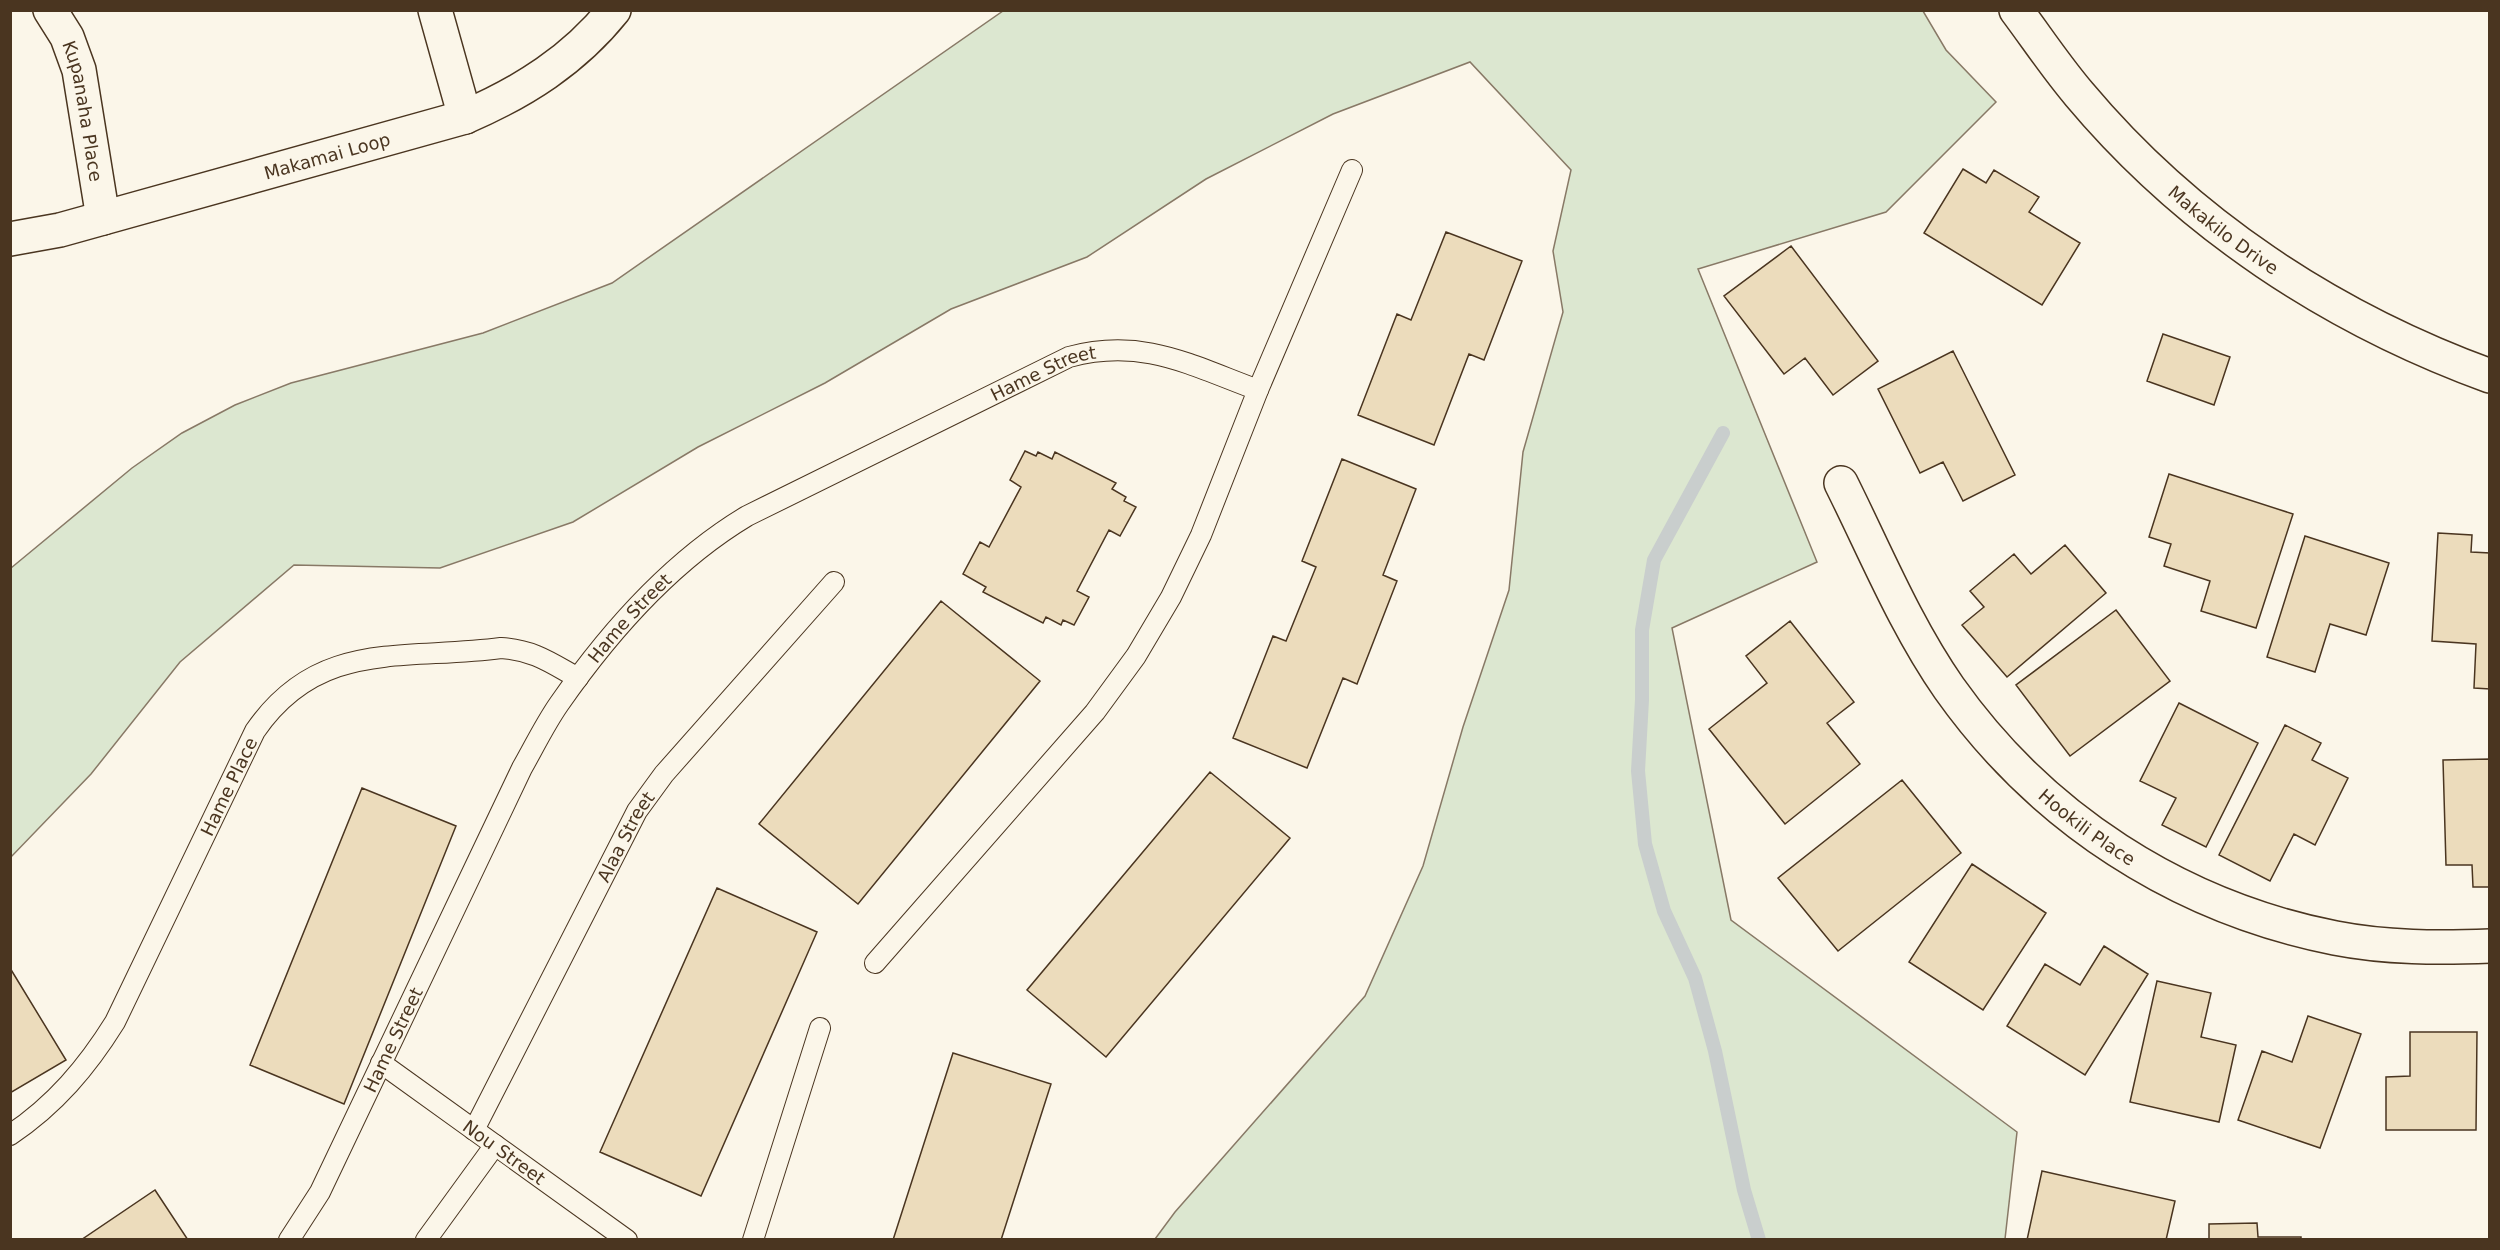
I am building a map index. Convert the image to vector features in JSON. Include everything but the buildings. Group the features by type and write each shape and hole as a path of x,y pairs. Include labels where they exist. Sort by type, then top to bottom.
{"street":[{"name":"Kupanaha Place","path":"50,10 67,38 79,70 103,218"},
{"path":"435,10 465,117"},
{"name":"Makamai Loop","path":"10,239 60,230 465,117 502,101 538,80 571,56 614,10"},
{"name":"Makakilo Drive","path":"2016,10 2079,94 2155,175 2240,246 2333,306 2432,355 2490,376"},
{"name":"Hookili Place","path":"1841,483 1913,628 1948,686 1989,740 2037,789 2089,832 2146,869 2166,879 2207,899 2271,923 2337,939 2393,945 2490,946"}],"lane":[{"path":"875,963 1095,712 1136,656 1172,597 1201,535 1258,390 1352,170"},
{"name":"Hame Street","path":"289,1239 320,1192 522,768 558,705 602,647 678,565 722,531 768,506 1069,357 1102,349 1137,350 1162,355 1258,390"},
{"name":"Alaa Street","path":"474,1130 638,811 663,774 834,582"},
{"name":"Hame Place","path":"10,1136 46,1108 73,1082 115,1022 255,731 288,692 317,674 349,662 501,648 520,649 537,655 578,678"},
{"path":"753,1239 820,1028"},
{"name":"Nou Street","path":"381,1063 627,1239"},
{"path":"426,1239 495,1145"}],"green space":[{"path":"1003,11 1923,11 1946,50 1996,102 1886,212 1698,269 1817,562 1672,628 1731,920 2017,1132 2005,1239 1155,1239 1175,1212 1365,996 1423,866 1463,727 1509,590 1523,452 1563,312 1553,251 1571,170 1470,62 1333,114 1206,179 1087,257 951,309 825,383 698,447 573,522 440,568 294,565 180,662 91,774 11,857 11,568 132,468 182,433 235,405 291,383 483,333 612,283"}],"waterway":[{"path":"1723,433 1654,560 1642,630 1642,700 1638,771 1645,844 1664,911 1695,978 1715,1051 1744,1190 1759,1240"}]}
